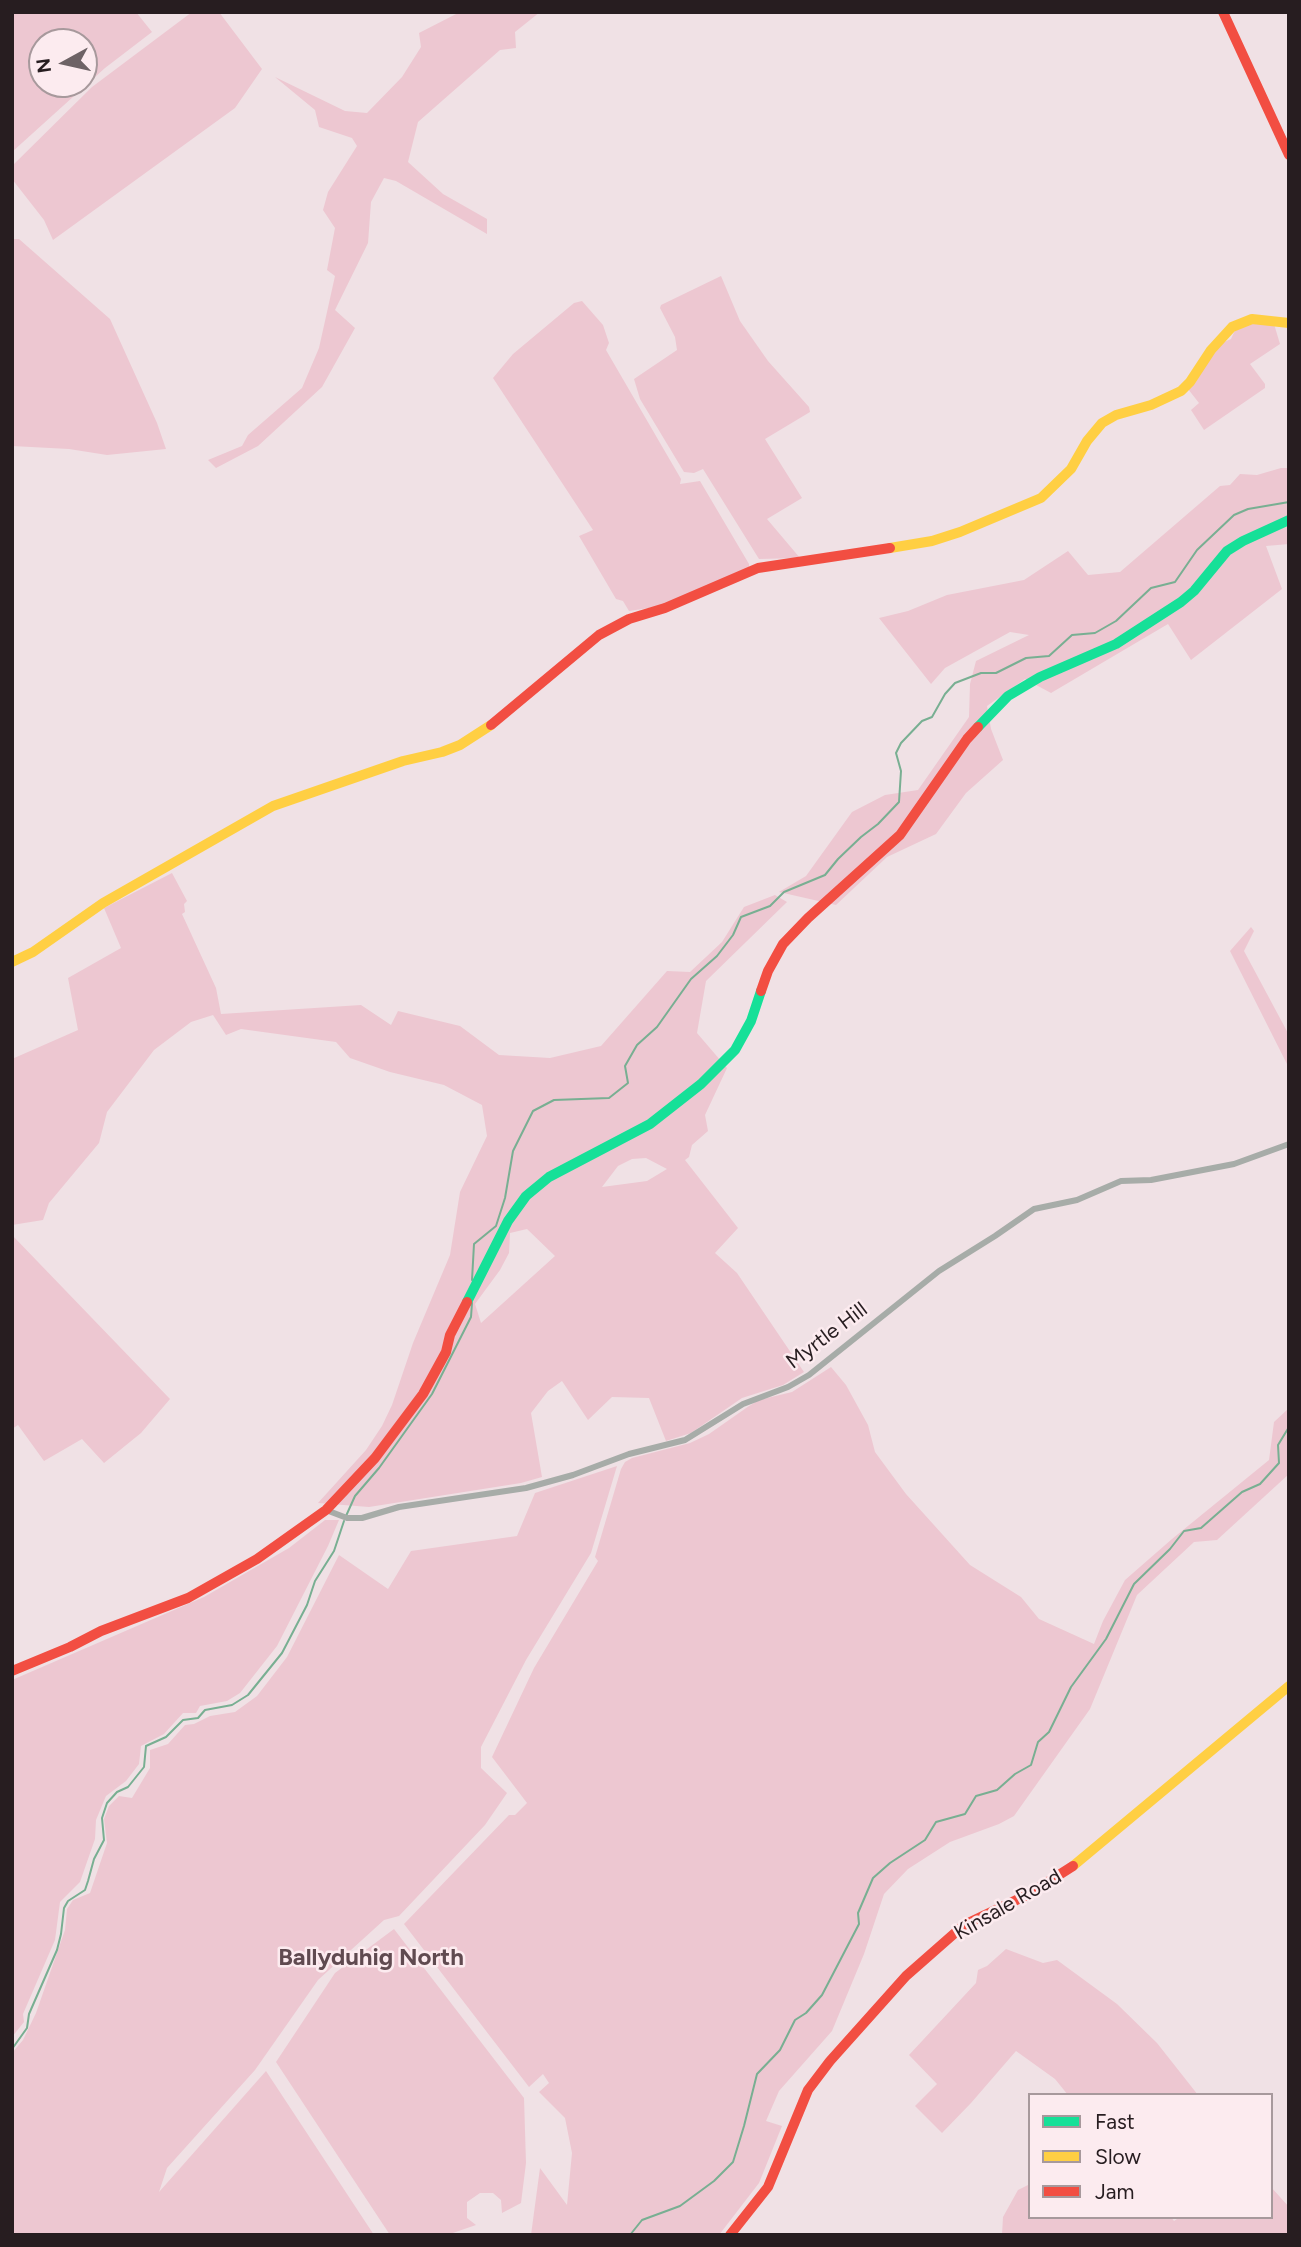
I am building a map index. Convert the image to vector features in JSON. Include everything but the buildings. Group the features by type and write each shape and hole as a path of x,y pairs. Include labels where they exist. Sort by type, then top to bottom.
{"street":[{"path":"1223,12 1289,155"},
{"path":"12,962 33,952 103,903 273,806 403,761 460,746 500,719 599,635 629,619 665,608 758,568 932,541 1030,504 1041,498 1071,469 1093,432 1102,423 1116,415 1151,405 1181,391 1232,327 1252,318 1289,323"},
{"path":"12,1671 101,1630 188,1598 257,1559 327,1510 375,1458 423,1394 442,1361 450,1335 517,1206 536,1187 568,1166 650,1124 701,1084 735,1050 751,1021 768,971 783,944 900,835 967,739 995,708 1008,696 1040,677 1097,654 1138,630 1181,602 1227,551 1242,541 1289,520"},
{"name":"Myrtle Hill","path":"327,1510 344,1517 372,1516 399,1507 526,1488 573,1475 629,1454 685,1440 743,1404 788,1387 809,1375 939,1271 1034,1209 1077,1200 1121,1181 1150,1180 1234,1164 1289,1144"},
{"name":"Kinsale Road","path":"730,2235 768,2187 808,2090 830,2061 906,1976 964,1925 1029,1894 1079,1861 1289,1686"}],"shaded area":[{"path":"12,12 136,12 152,32 98,74 98,28 28,28 28,98 72,98 12,152"},
{"path":"192,12 219,12 262,69 235,108 53,240 44,220 12,179 12,166 81,98 98,98 98,82"},
{"path":"460,12 540,12 515,32 516,48 500,50 418,122 408,162 443,194 487,219 487,234 396,181 384,178 371,202 368,243 335,310 355,328 322,387 258,446 216,468 208,460 242,446 248,435 302,388 319,348 335,276 327,270 335,228 323,210 328,192 357,146 352,138 319,127 315,110 275,77 345,111 367,113 402,77 421,47 419,33"},
{"path":"12,239 19,239 110,319 166,449 107,455 69,449 12,446"},
{"path":"721,276 740,321 768,361 809,407 810,412 765,439 802,498 767,519 800,558 759,559 703,469 694,473 684,472 640,399 634,379 677,350 675,337 660,308 661,305"},
{"path":"582,301 603,325 609,343 606,350 681,479 680,484 700,481 749,564 749,569 662,606 629,611 623,601 616,599 579,536 593,530 493,378 513,354 574,303"},
{"path":"1254,321 1274,324 1280,344 1250,364 1265,384 1265,388 1204,430 1191,410 1199,403 1188,389 1213,353 1231,339 1236,328"},
{"path":"1289,468 1289,544 1266,546 1282,589 1191,660 1168,624 1051,693 1025,679 987,706 991,729 1003,760 966,793 936,834 887,857 836,905 779,892 806,876 852,812 885,795 918,790 969,717 970,684 976,661 1029,635 1010,632 945,668 931,684 879,618 908,611 947,595 1024,580 1068,551 1088,575 1120,572 1220,486 1230,485 1240,474 1257,475"},
{"path":"172,873 187,901 182,914 216,988 221,1014 361,1005 391,1025 398,1011 460,1026 499,1055 550,1058 601,1046 667,971 690,972 722,942 744,907 775,895 787,902 706,981 697,1033 727,1068 705,1115 708,1131 692,1145 689,1157 685,1160 738,1228 715,1253 737,1273 804,1372 783,1385 742,1398 691,1433 666,1441 649,1398 612,1397 588,1420 562,1381 548,1391 531,1413 542,1477 521,1483 369,1507 318,1503 366,1450 392,1405 413,1343 450,1255 460,1192 487,1136 482,1105 444,1085 390,1072 350,1058 336,1042 241,1029 226,1035 213,1015 191,1022 154,1050 107,1112 99,1143 49,1203 43,1220 12,1225 12,1059 78,1030 68,978 121,948 104,908","holes":["646,1158 667,1169 647,1181 602,1187 618,1166 632,1159","527,1229 555,1256 481,1323 475,1304 509,1253 510,1233"]},
{"path":"1251,927 1254,931 1244,951 1289,1035 1289,1068 1230,951"},
{"path":"12,1235 170,1399 141,1433 104,1463 82,1439 44,1461 18,1425 12,1429"},
{"path":"831,1367 846,1385 868,1425 875,1452 906,1494 970,1565 1021,1597 1039,1619 1094,1644 1125,1580 1269,1460 1274,1422 1289,1408 1289,1474 1217,1540 1194,1542 1137,1595 1090,1709 1014,1816 950,1842 908,1869 884,1894 864,1954 832,2031 779,2091 766,2121 782,2126 759,2183 719,2235 531,2235 540,2168 567,2205 572,2153 565,2118 539,2092 549,2083 543,2074 529,2087 404,1924 509,1815 515,1815 527,1803 492,1757 534,1668 598,1561 595,1557 625,1462 690,1443 709,1434 759,1400 792,1392"},
{"path":"617,1466 591,1553 526,1660 481,1747 481,1768 507,1793 485,1825 399,1916 384,1920 318,1980 255,2070 167,2168 159,2192 266,2071 374,2235 12,2235 12,2053 23,2040 36,2013 65,1930 67,1909 73,1900 90,1893 107,1843 104,1819 109,1806 119,1796 132,1798 150,1768 150,1750 168,1744 185,1725 194,1724 210,1716 235,1712 257,1696 287,1657 339,1555 388,1589 411,1551 517,1536 535,1493"},
{"path":"325,1520 339,1520 328,1546 277,1646 240,1693 227,1701 200,1706 196,1713 183,1713 164,1734 141,1746 139,1764 126,1781 106,1796 96,1820 95,1839 80,1882 60,1902 55,1940 23,2014 24,2022 12,2037 12,1680 204,1597 289,1548"},
{"path":"394,1929 524,2098 526,2163 521,2203 502,2213 501,2200 493,2193 480,2193 467,2202 467,2218 476,2225 447,2235 390,2235 276,2062 335,1973"},
{"path":"1006,1949 1043,1963 1057,1960 1117,2004 1157,2043 1196,2093 1066,2093 1055,2079 1016,2051 942,2133 915,2106 937,2084 909,2055 976,1983 978,1970 987,1966"},
{"path":"1028,2185 1028,2219 1174,2221 1273,2219 1273,2189 1289,2207 1289,2235 1002,2235 1003,2217 1018,2190"}],"waterway":[{"path":"472,1280 474,1244 496,1226 505,1198 513,1151 533,1111 554,1100 609,1098 628,1083 625,1066 637,1045 657,1027 691,979 717,956 733,935 741,917 770,906 784,892 825,875 838,859 899,802 901,771 896,753 901,743 922,721 932,717 945,694 955,683 981,673 996,673 1026,658 1049,656 1072,635 1095,633 1116,621 1151,588 1175,582 1197,550 1234,515 1248,509 1289,502"},
{"path":"346,1516 355,1496 379,1468 432,1394 471,1317 472,1303"},
{"path":"630,2235 642,2220 680,2206 714,2181 733,2162 757,2074 780,2050 795,2020 806,2013 822,1995 859,1924 858,1913 873,1878 925,1840 936,1822 965,1814 976,1796 997,1790 1015,1774 1031,1765 1038,1742 1049,1732 1071,1687 1106,1639 1134,1584 1170,1549 1184,1531 1201,1528 1242,1492 1260,1484 1279,1463 1278,1445 1289,1427"},
{"path":"12,2049 27,2028 29,2014 57,1950 64,1908 68,1901 85,1890 94,1859 104,1840 102,1818 107,1803 117,1792 128,1787 144,1767 146,1746 166,1737 183,1720 198,1718 205,1710 232,1705 248,1695 282,1653 307,1605 315,1581 334,1551 344,1521"}],"traffic: fast":[{"path":"978,727 1008,696 1040,677 1116,644 1181,602 1194,591 1227,551 1289,520"},
{"path":"467,1302 508,1221 526,1196 549,1177 650,1124 701,1084 735,1050 751,1021 761,991"}],"traffic: slow":[{"path":"890,548 932,541 960,532 1041,498 1071,469 1087,441 1102,423 1116,415 1151,405 1181,391 1232,327 1252,319 1289,323"},
{"path":"12,962 33,952 103,903 273,806 403,761 442,752 460,745 491,725"},
{"path":"1073,1866 1289,1686"}],"traffic: jam":[{"path":"1223,12 1289,155"},
{"path":"491,725 599,635 629,619 665,608 758,568 890,548"},
{"path":"761,991 768,971 783,944 900,835 978,727"},
{"path":"12,1671 101,1631 188,1598 257,1559 326,1510 375,1458 423,1394 446,1352 450,1335 467,1302"},
{"path":"730,2235 768,2187 808,2090 830,2061 906,1976 964,1925 1029,1894 1073,1866"}],"district":[{"name":"Ballyduhig North","path":"371,1958"}]}
